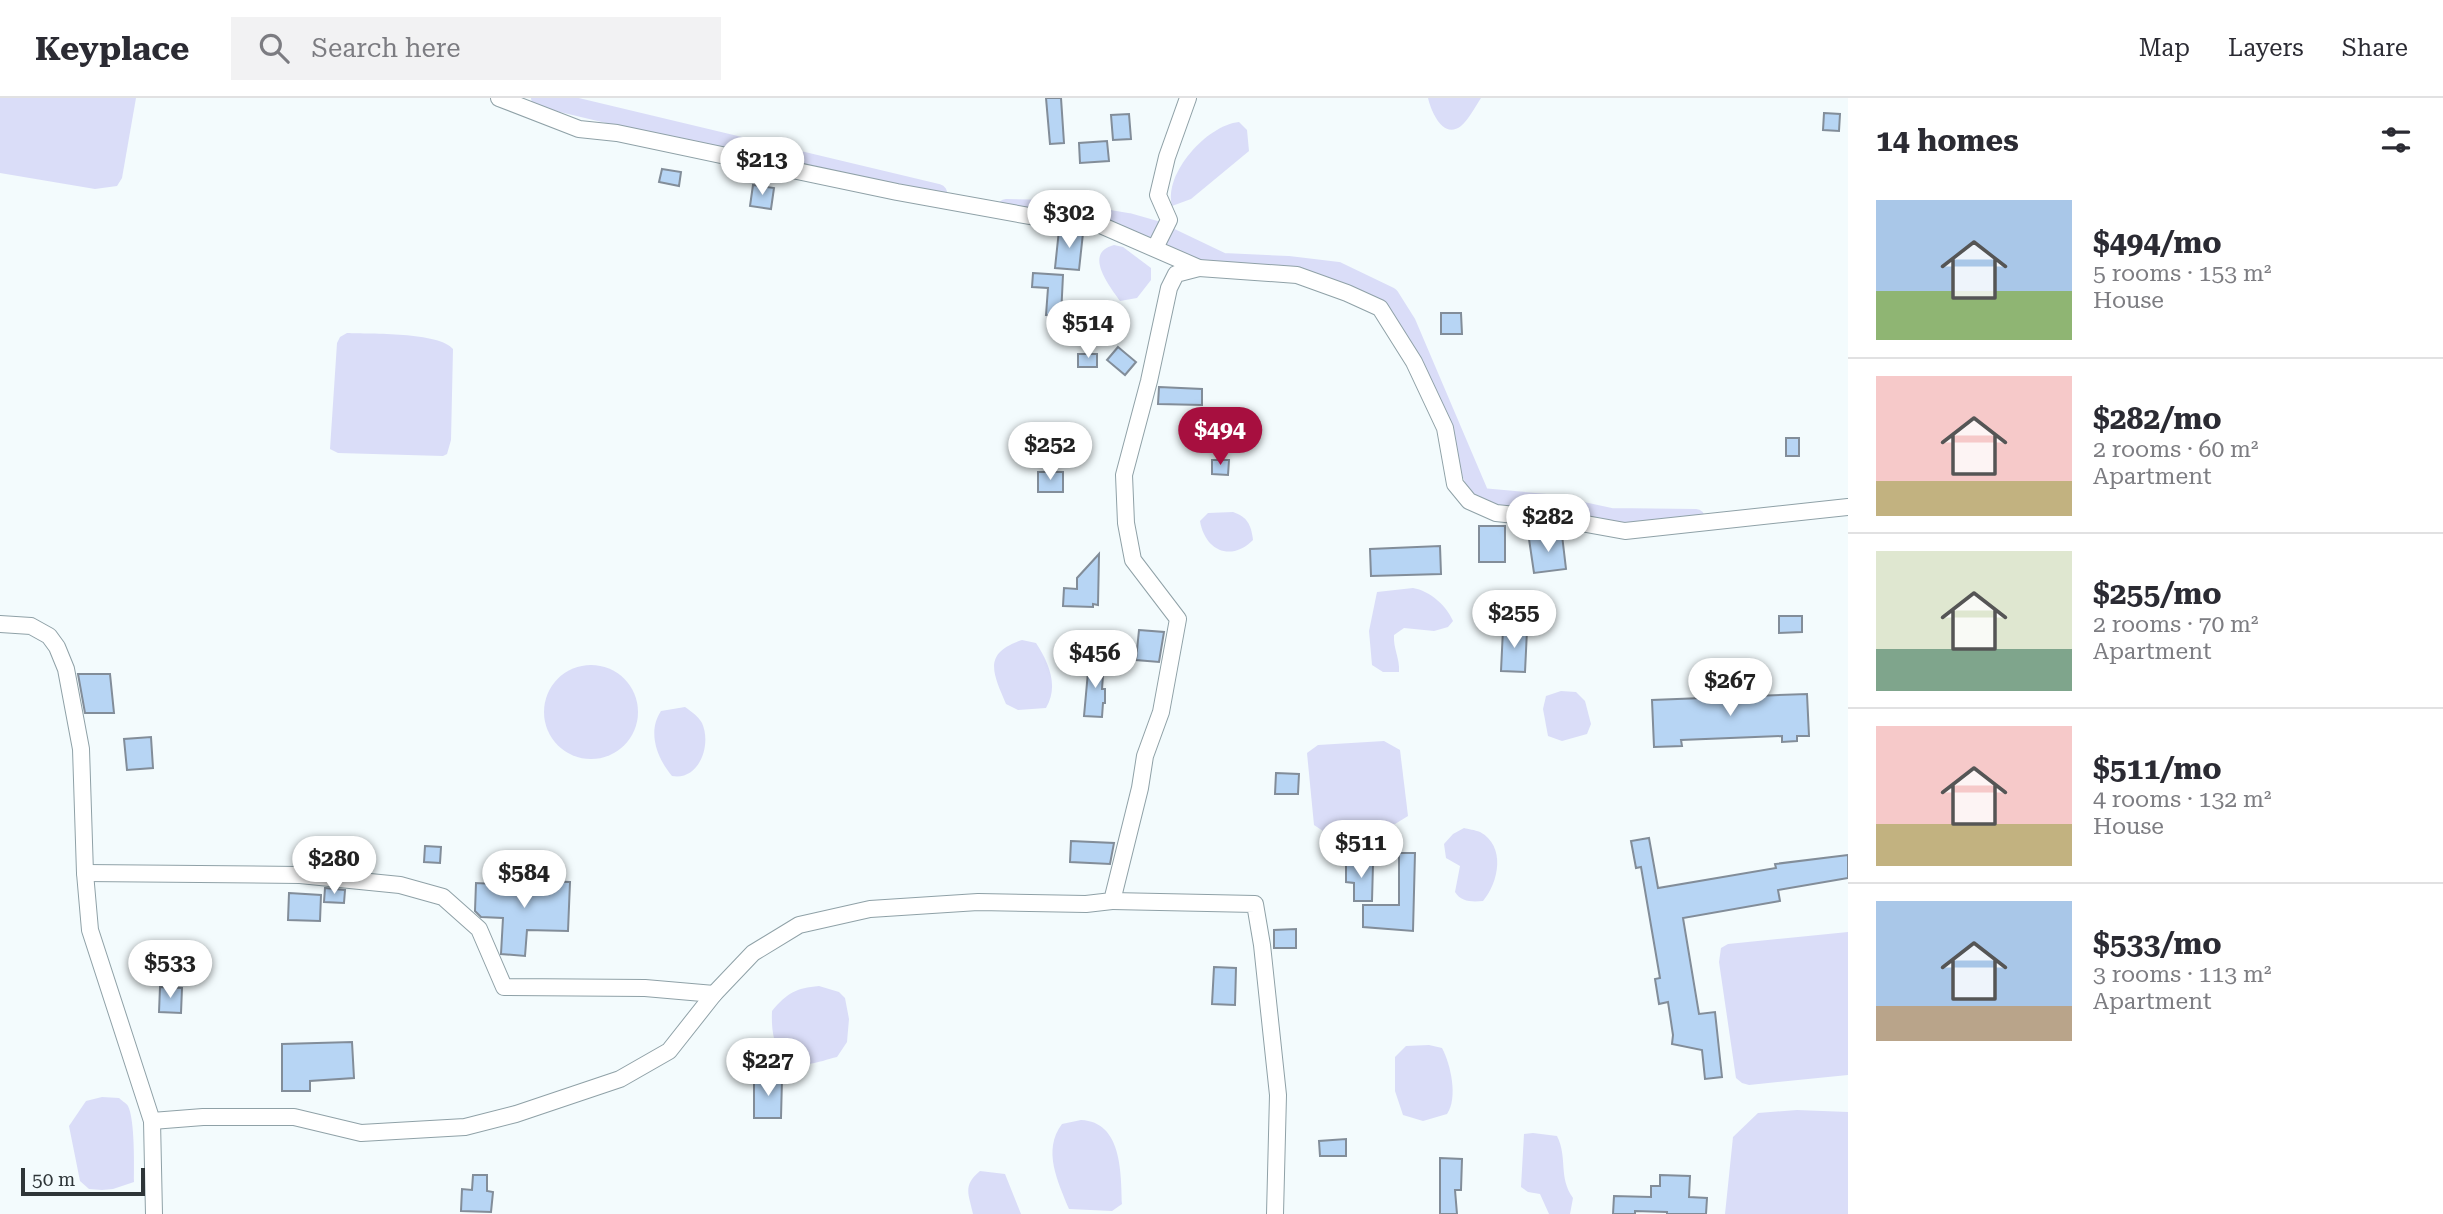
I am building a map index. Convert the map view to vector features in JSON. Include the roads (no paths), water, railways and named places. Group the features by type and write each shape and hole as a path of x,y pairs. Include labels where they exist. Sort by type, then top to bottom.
{"street":[{"path":"499,98 579,129 617,132 897,192 1035,218 1098,224 1199,268"},
{"path":"1155,248 1168,220 1158,195 1167,157 1188,98"},
{"path":"1112,901 1140,788 1145,756 1161,712 1178,618 1133,561 1126,523 1124,475 1149,381 1169,288 1176,274 1199,268 1297,275 1380,308 1414,362 1445,428 1455,484 1469,501 1496,513 1564,520 1625,531 1848,507"},
{"path":"0,624 32,626 49,636 66,669 81,749 85,873 90,930 152,1121 154,1214"},
{"path":"85,873 300,875 400,885 443,897 480,929 504,987 645,988 713,995"},
{"path":"152,1121 203,1117 294,1117 361,1133 465,1127 516,1114 620,1079 669,1051 713,995 754,953 799,925 870,909 978,902 1255,904 1278,1095 1275,1214"}],"water":[{"path":"0,98 136,98 122,178 117,186 95,189 0,173"},
{"path":"1428,98 1481,98 1461,126 1449,129 1439,122"},
{"path":"1239,122 1247,130 1249,151 1191,199 1172,206 1174,180 1190,153 1214,132"},
{"path":"1114,245 1123,247 1151,268 1151,280 1137,298 1120,301 1101,270 1100,255"},
{"path":"347,333 434,339 453,349 451,440 447,454 338,453 330,449 337,343 340,337"},
{"path":"1233,512 1248,522 1253,540 1245,547 1228,552 1213,546 1207,540 1200,521 1208,513"},
{"path":"1413,588 1437,600 1453,621 1448,627 1434,631 1404,628 1394,635 1399,672 1383,672 1372,665 1369,631 1377,592"},
{"path":"1022,640 1036,643 1051,675 1052,691 1046,708 1018,710 1006,704 997,683 994,665 996,658 1009,645"},
{"path":"591,665 609,669 624,679 634,694 638,712 634,730 624,745 609,755 591,759 573,755 558,745 548,730 544,712 548,694 558,679 573,669"},
{"path":"1561,691 1576,692 1585,701 1591,724 1587,734 1562,741 1548,736 1543,709 1546,696"},
{"path":"685,707 702,723 705,732 704,751 701,760 689,773 672,776 658,753 655,727 661,711"},
{"path":"1384,741 1400,750 1408,816 1395,824 1329,835 1314,825 1307,753 1318,745"},
{"path":"1464,828 1480,832 1488,838 1497,855 1496,875 1483,901 1467,901 1457,895 1455,892 1460,866 1446,858 1444,844 1453,834"},
{"path":"1848,932 1848,1075 1749,1085 1742,1083 1736,1078 1719,962 1721,948 1728,944"},
{"path":"819,986 839,992 845,998 849,1019 847,1042 837,1057 808,1064 788,1060 777,1048 774,1039 772,1011 792,992"},
{"path":"1429,1045 1442,1048 1453,1091 1447,1114 1423,1121 1403,1115 1395,1091 1395,1057 1406,1046"},
{"path":"102,1097 119,1098 128,1106 133,1132 134,1182 102,1190 89,1189 80,1181 69,1126 86,1101"},
{"path":"1797,1110 1848,1112 1848,1214 1725,1214 1733,1137 1758,1113"},
{"path":"1081,1120 1105,1129 1112,1139 1119,1164 1122,1204 1112,1211 1069,1209 1057,1177 1053,1155 1056,1134 1062,1124"},
{"path":"1524,1134 1557,1136 1566,1183 1573,1198 1570,1214 1549,1214 1540,1194 1528,1192 1521,1187"},
{"path":"980,1171 1005,1174 1021,1214 973,1214 969,1186"}],"waterway":[{"path":"540,98 938,193"},
{"path":"1006,208 1052,209 1128,222 1156,230 1223,262 1338,271 1390,296 1407,323 1481,497 1546,503 1611,517 1696,518"}]}
